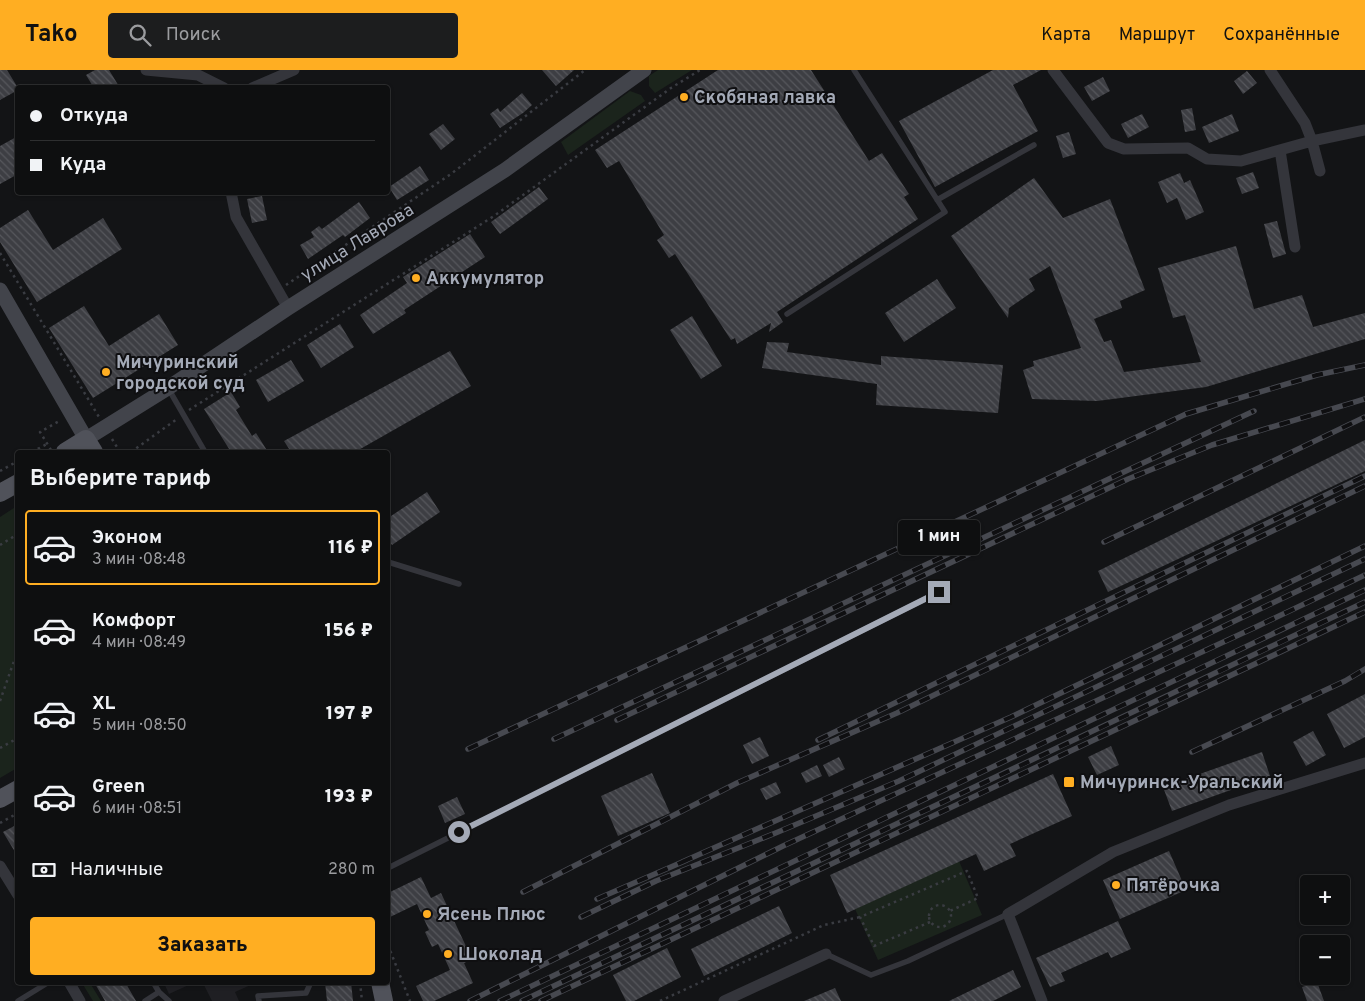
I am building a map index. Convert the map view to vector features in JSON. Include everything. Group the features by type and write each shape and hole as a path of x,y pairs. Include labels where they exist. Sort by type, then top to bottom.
{"main road":[{"name":"улица Лаврова","path":"90,446 105,428 288,308 505,170 644,70"},
{"path":"0,290 90,446 74,450"},
{"path":"0,494 15,484"},
{"path":"0,799 15,791"},
{"path":"381,985 384,1001"}],"street":[{"path":"146,70 198,75 218,85"},
{"path":"259,85 294,70"},
{"path":"1053,70 1108,144 1124,149 1188,148 1207,159 1241,161 1312,141 1365,130"},
{"path":"1270,70 1306,123 1320,171"},
{"path":"1280,150 1296,247"},
{"path":"232,195 236,217 288,308"},
{"path":"1042,1001 1008,914 1113,852 1229,805 1365,763"},
{"path":"0,866 15,890"},
{"path":"724,1001 826,954"},
{"path":"71,985 80,1001"}],"lane":[{"path":"787,314 945,212 854,70"},
{"path":"937,200 1034,145"},
{"path":"168,388 205,450"},
{"path":"390,563 459,584"},
{"path":"390,867 939,592"},
{"path":"826,954 871,976 908,961 1008,914"},
{"path":"18,1001 44,985"},
{"path":"155,985 159,992 169,1001"},
{"path":"259,1001 258,996 306,993 310,985"},
{"path":"146,1001 159,992"}],"path":[{"path":"278,290 452,174 586,70"},
{"path":"133,450 184,414 494,216 671,88 700,70"},
{"path":"0,253 119,450"},
{"path":"51,450 40,432 71,414"},
{"path":"36,450 47,444"},
{"path":"0,471 15,463"},
{"path":"0,545 15,536"},
{"path":"0,702 14,661"},
{"path":"0,748 15,740"},
{"path":"1,821 15,814"},
{"path":"660,1001 824,925 860,917 967,872 978,898 950,911"},
{"path":"935,906 946,906 950,911 951,916 946,926 935,926 930,922 930,910 935,906"},
{"path":"860,917 874,946 930,922"},
{"path":"390,950 410,1001"},
{"path":"360,985 362,1001"}],"shaded area":[{"path":"658,70 692,70 655,93 649,86 649,76"},
{"path":"630,91 641,95 645,101 568,155 561,142"},
{"path":"15,507 15,769 0,778 0,517"},
{"path":"959,861 982,915 878,960 855,909"},
{"path":"83,985 91,985 101,1001 93,1001"},
{"path":"165,985 189,985 169,994"},
{"path":"204,985 251,985 235,992 239,1001 212,1001"}],"building":[{"path":"0,70 7,70 16,85 15,92 0,100"},
{"path":"95,70 109,70 118,85 92,85 86,75"},
{"path":"542,70 574,70 556,86"},
{"path":"718,70 811,70 869,161 882,153 909,194 904,197 918,219 777,312 783,322 769,332 771,323 737,344 735,338 731,340 675,254 669,258 657,240 664,235 619,161 607,168 595,150"},
{"path":"993,70 1041,70 1013,85 1038,131 935,187 899,121"},
{"path":"1247,71 1257,83 1243,94 1234,81"},
{"path":"1103,77 1110,91 1092,101 1084,87"},
{"path":"522,93 532,105 500,128 490,114 498,108 500,112"},
{"path":"1192,108 1196,130 1185,132 1181,110"},
{"path":"1142,114 1149,127 1128,138 1121,124"},
{"path":"1232,114 1239,131 1209,143 1202,127"},
{"path":"443,124 455,139 441,150 429,134"},
{"path":"1069,132 1076,154 1063,158 1056,136"},
{"path":"15,138 15,176 0,184 0,146"},
{"path":"420,166 429,180 397,200 390,186"},
{"path":"1253,172 1259,188 1242,194 1236,178"},
{"path":"1180,173 1184,183 1190,180 1204,212 1186,220 1177,198 1167,203 1158,182"},
{"path":"1034,178 1063,218 1110,199 1145,290 1120,301 1122,308 1094,319 1104,342 1111,340 1124,372 1201,362 1185,315 1173,318 1158,268 1236,246 1254,309 1302,295 1313,327 1365,313 1365,339 1206,387 1097,401 1032,399 1023,370 1034,366 1033,361 1081,348 1050,266 1029,279 1035,290 1009,308 1008,318 951,236"},
{"path":"539,187 548,199 500,234 491,222"},
{"path":"262,196 267,220 252,223 247,199"},
{"path":"359,202 370,218 345,237 343,235 308,259 300,245 314,237 311,232 319,226 322,229"},
{"path":"28,210 53,250 103,218 122,249 37,302 0,242 0,228"},
{"path":"1277,221 1286,254 1273,258 1264,224"},
{"path":"470,234 485,257 404,310 406,313 373,334 360,315 407,283 403,277"},
{"path":"937,279 956,308 904,342 885,313"},
{"name":"Мичуринский городской суд","path":"84,306 109,346 159,314 178,345 93,398 49,328"},
{"path":"692,316 722,366 701,379 670,330"},
{"path":"340,324 354,347 321,368 307,345"},
{"path":"767,342 789,343 787,352 881,365 881,356 1003,365 998,413 876,405 877,384 762,368"},
{"path":"450,351 471,386 359,450 290,450 284,441"},
{"path":"291,360 304,381 268,402 256,380"},
{"path":"231,392 240,407 236,410 252,436 256,433 267,450 230,450 204,409"},
{"path":"1365,440 1365,471 1108,592 1098,571"},
{"path":"427,492 440,512 392,545 390,542 390,517"},
{"path":"1365,694 1365,737 1344,748 1327,714"},
{"path":"1313,731 1326,755 1306,766 1293,742"},
{"path":"760,737 769,756 752,764 743,745"},
{"path":"1111,746 1119,765 1097,775 1088,757"},
{"path":"1262,752 1270,776 1172,811 1163,787"},
{"path":"839,757 845,769 829,777 823,765"},
{"path":"817,765 822,776 806,783 801,773"},
{"path":"652,773 670,813 618,836 601,796"},
{"name":"Мичуринск-Уральский","path":"1053,774 1072,816 1010,844 1016,856 984,871 976,854 847,913 830,875"},
{"path":"776,782 781,793 766,800 760,789"},
{"path":"457,797 465,814 445,823 438,806"},
{"path":"15,826 15,852 3,832"},
{"path":"1169,851 1186,890 1120,919 1103,880"},
{"path":"421,877 431,898 441,893 472,959 464,963 473,983 434,1001 423,1001 416,986 450,970 438,944 432,947 425,932 429,930 417,904 390,917 390,892"},
{"path":"779,906 792,933 704,976 691,949"},
{"path":"1118,921 1131,949 1111,958 1108,952 1061,973 1065,981 1050,987 1036,958"},
{"path":"667,948 681,977 634,1001 626,1001 613,975"},
{"path":"1013,970 1021,987 993,1001 949,1001"},
{"path":"96,985 127,985 136,1001 105,1001"},
{"path":"325,985 351,985 353,1001 327,1001"},
{"path":"1318,985 1324,1001 1307,1001 1302,987"},
{"path":"835,988 841,1001 804,1001"}],"railway":[{"path":"468,749 1186,414 1317,375 1365,365"},
{"path":"617,720 1128,479 1212,445 1365,399"},
{"path":"554,739 1254,411"},
{"path":"1104,542 1365,417"},
{"path":"818,740 1365,476"},
{"path":"523,892 737,783 897,713 1365,486"},
{"path":"682,862 1011,717 1365,546"},
{"path":"581,917 656,881 899,781 1365,559"},
{"path":"470,1001 783,846 1365,575"},
{"path":"500,1001 1365,590"},
{"path":"522,1001 1365,602"},
{"path":"541,1001 1365,612"},
{"path":"1192,752 1345,681 1365,669"},
{"path":"597,899 687,860"}],"place":[{"name":"Скобяная лавка","path":"684,97"},
{"name":"Аккумулятор","path":"416,278"},
{"name":"Мичуринский городской суд","path":"106,372"},
{"name":"Мичуринск-Уральский","path":"1069,782"},
{"name":"Пятёрочка","path":"1116,885"},
{"name":"Ясень Плюс","path":"427,914"},
{"name":"Шоколад","path":"448,954"}],"route":[{"path":"459,832 939,592"}]}
